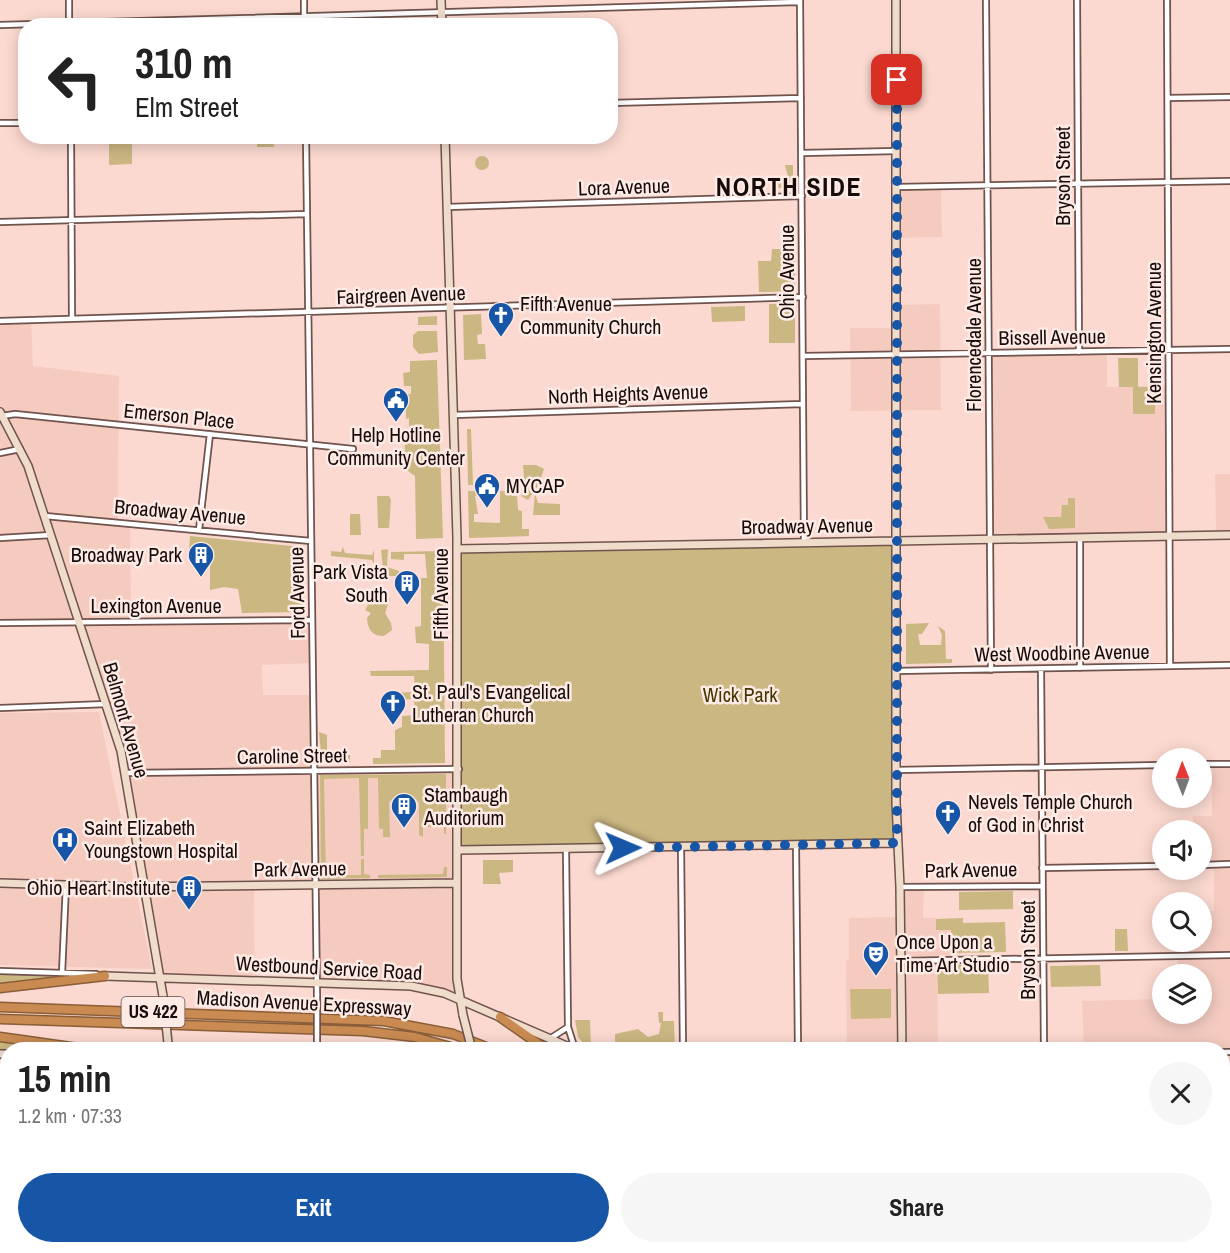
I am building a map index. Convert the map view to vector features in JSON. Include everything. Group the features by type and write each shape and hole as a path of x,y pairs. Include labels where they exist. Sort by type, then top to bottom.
{"highway":[{"path":"0,988 62,977 105,976"},
{"name":"Madison Avenue Expressway","path":"0,1007 384,1021 453,1034 474,1042"},
{"path":"500,1017 536,1042"},
{"name":"Madison Avenue Expressway","path":"0,1019 363,1031 415,1037 433,1042"},
{"path":"0,1037 35,1042"}],"street":[{"path":"69,0 69,18"},
{"path":"304,0 304,17"},
{"path":"441,0 441,18"},
{"path":"896,0 898,541 895,671 902,1042"},
{"name":"Florencedale Avenue","path":"986,0 991,670"},
{"name":"Bryson Street","path":"1077,0 1078,352"},
{"name":"Kensington Avenue","path":"1167,0 1170,666"},
{"path":"270,18 800,1"},
{"name":"Ohio Avenue","path":"800,1 804,543"},
{"path":"0,24 18,24"},
{"path":"1168,98 1230,97"},
{"path":"618,103 801,98"},
{"path":"0,123 18,123"},
{"path":"71,144 72,319"},
{"name":"Ford Avenue","path":"306,144 317,1042"},
{"name":"Fifth Avenue","path":"445,144 457,549 459,769 456,883 460,999 470,1042"},
{"path":"802,153 897,151"},
{"path":"897,187 1230,181"},
{"name":"Lora Avenue","path":"447,207 802,196"},
{"path":"0,222 307,214"},
{"name":"Fairgreen Avenue","path":"0,321 803,297"},
{"name":"Bissell Avenue","path":"803,356 1230,349"},
{"name":"North Heights Avenue","path":"453,415 803,404"},
{"name":"Emerson Place","path":"1,414 353,449"},
{"name":"Belmont Avenue","path":"1,414 28,466 106,704 126,773 160,976 169,1042"},
{"path":"199,530 210,434"},
{"path":"0,453 20,449"},
{"name":"Broadway Avenue","path":"45,516 311,541"},
{"path":"0,538 51,535"},
{"name":"Broadway Avenue","path":"457,549 1230,536"},
{"path":"1080,538 1080,668"},
{"name":"Lexington Avenue","path":"0,623 312,620"},
{"name":"West Woodbine Avenue","path":"895,671 1230,664"},
{"name":"Bryson Street","path":"1041,669 1044,1042"},
{"path":"0,708 106,704"},
{"path":"1212,764 1230,764"},
{"path":"896,770 1152,765"},
{"name":"Caroline Street","path":"126,773 459,769"},
{"path":"457,850 897,843"},
{"path":"796,845 798,1042"},
{"path":"681,847 683,1042"},
{"path":"566,849 568,1027 573,1042"},
{"path":"1212,865 1230,864"},
{"path":"1042,868 1152,866"},
{"name":"Park Avenue","path":"0,883 145,887 456,883"},
{"path":"0,971 62,977 66,885"},
{"name":"Park Avenue","path":"900,887 1042,886"},
{"path":"901,962 1230,955"},
{"name":"Westbound Service Road","path":"105,976 404,985 444,993 560,1042"},
{"path":"551,1038 568,1027"}],"shaded area":[{"path":"897,187 941,187 942,237 897,238"},
{"path":"940,304 941,410 851,411 850,328 897,328 897,305"},
{"path":"31,320 33,366 119,376 118,522 130,524 131,621 312,620 312,663 262,665 263,695 313,695 314,771 459,769 460,999 411,986 316,981 315,886 254,886 255,979 160,976 126,773 79,621 0,623 0,321"},
{"path":"1107,351 1107,387 1169,386 1170,537 990,540 988,353"},
{"path":"1215,474 1230,474 1230,535 1216,536"},
{"name":"Saint Elizabeth Youngstown Hospital","path":"99,712 152,969 0,965 0,713"},
{"path":"1212,764 1230,764 1230,1042 1084,1042 1082,1001 1152,999 1152,1024 1212,1024 1212,964 1178,964 1178,952 1212,952 1214,865 1212,865 1212,820 1193,820 1193,816 1212,816"},
{"path":"900,887 924,887 923,918 936,918 936,930 951,930 951,961 937,961 938,1042 847,1042 846,960 849,960 849,918 900,917"}],"green space":[{"path":"109,144 132,144 132,164 109,165"},
{"path":"257,144 274,144 274,147 257,147"},
{"path":"482,156 487,158 489,163 487,168 482,170 477,168 475,163 477,158"},
{"path":"785,165 793,165 793,188 774,188 774,180 788,177"},
{"path":"772,249 795,249 795,291 759,292 758,261 771,261"},
{"path":"769,304 795,304 795,343 769,343"},
{"path":"745,306 745,321 712,322 711,307"},
{"path":"481,314 482,334 477,335 478,344 485,344 486,359 464,360 463,315"},
{"path":"437,316 437,325 418,325 418,317"},
{"path":"418,331 437,331 438,352 419,354 413,347 413,335"},
{"path":"1118,358 1138,358 1138,387 1155,387 1155,414 1133,414 1133,387 1119,387"},
{"path":"437,360 443,538 416,539 415,476 404,468 405,441 409,441 409,418 406,419 406,404 394,404 394,394 411,394 411,386 404,386 403,373 410,372 410,361"},
{"path":"467,429 471,429 473,485 468,485"},
{"path":"523,465 536,465 544,469 538,486 528,500 521,496 525,491"},
{"path":"468,491 480,491 475,496 478,514 474,514 474,522 500,523 500,491 512,491 512,496 517,496 518,510 522,511 522,529 529,529 529,536 469,538"},
{"path":"535,493 538,503 560,504 560,515 533,515"},
{"path":"377,496 389,496 391,500 389,528 378,528"},
{"path":"1068,498 1075,498 1075,528 1049,529 1043,517 1061,517 1062,505 1068,505"},
{"path":"350,514 360,514 361,535 350,535"},
{"path":"190,536 302,547 303,612 242,613 238,589 224,587 210,590 210,555 200,550 189,550"},
{"name":"Wick Park","path":"898,541 897,843 457,850 457,549"},
{"path":"343,547 345,553 372,555 374,550 374,564 372,560 331,556 331,551 341,552"},
{"path":"388,549 387,567 399,571 399,576 386,576 384,579 381,550"},
{"path":"443,551 445,763 373,764 373,758 381,758 381,750 395,750 395,730 402,727 402,716 415,715 414,699 392,700 394,717 390,717 389,696 392,693 415,692 414,676 371,676 370,671 429,670 429,644 416,643 415,627 421,626 421,578 427,578 425,554 404,554 404,560 391,559 391,552"},
{"path":"378,586 385,589 390,599 385,613 392,630 384,636 371,632 367,618 371,613 365,610"},
{"path":"929,623 922,634 918,634 920,645 941,645 942,635 938,626 945,631 946,659 952,659 952,663 906,664 906,624"},
{"path":"319,732 327,735 327,751 321,754"},
{"path":"350,755 350,763 329,763 329,756"},
{"path":"446,774 446,834 444,834 444,827 423,827 423,837 419,835 419,803 416,799 393,799 389,802 390,837 383,837 383,829 379,829 378,778 368,778 368,829 364,829 364,856 361,856 359,778 324,779 326,875 361,875 361,859 364,859 364,874 370,875 370,878 321,879 320,775"},
{"path":"483,860 513,860 513,872 499,873 501,884 483,884"},
{"path":"444,867 447,867 447,877 378,878 378,875 443,874"},
{"path":"1013,891 1013,909 959,910 959,892"},
{"path":"963,918 963,923 1005,922 1006,952 951,953 951,930 936,930 936,919"},
{"path":"1115,929 1127,929 1128,951 1115,951"},
{"path":"988,964 989,993 938,994 937,965"},
{"path":"1100,965 1101,986 1051,987 1050,966"},
{"path":"0,971 62,973 61,982 0,988"},
{"path":"850,989 891,989 891,1018 851,1019"},
{"path":"658,1012 663,1012 663,1021 674,1021 675,1042 615,1042 615,1034 638,1029 648,1037 659,1034 661,1023 659,1023"},
{"path":"575,1020 590,1020 591,1042 582,1042 578,1037"},
{"path":"0,1037 35,1042 0,1042"}],"place":[{"name":"Fifth Avenue Community Church","path":"501,338"},
{"name":"Help Hotline Community Center","path":"396,423"},
{"name":"MYCAP","path":"487,509"},
{"name":"Broadway Park","path":"201,578"},
{"name":"Park Vista South","path":"407,606"},
{"name":"St. Paul's Evangelical Lutheran Church","path":"393,726"},
{"name":"Stambaugh Auditorium","path":"404,829"},
{"name":"Nevels Temple Church of God in Christ","path":"948,836"},
{"name":"Saint Elizabeth Youngstown Hospital","path":"65,863"},
{"name":"Ohio Heart Institute","path":"189,911"},
{"name":"Once Upon a Time Art Studio","path":"876,977"}],"district":[{"name":"NORTH SIDE","path":"789,187"}],"route":[{"path":"623,848 897,843 895,679 898,541 897,80"}]}
